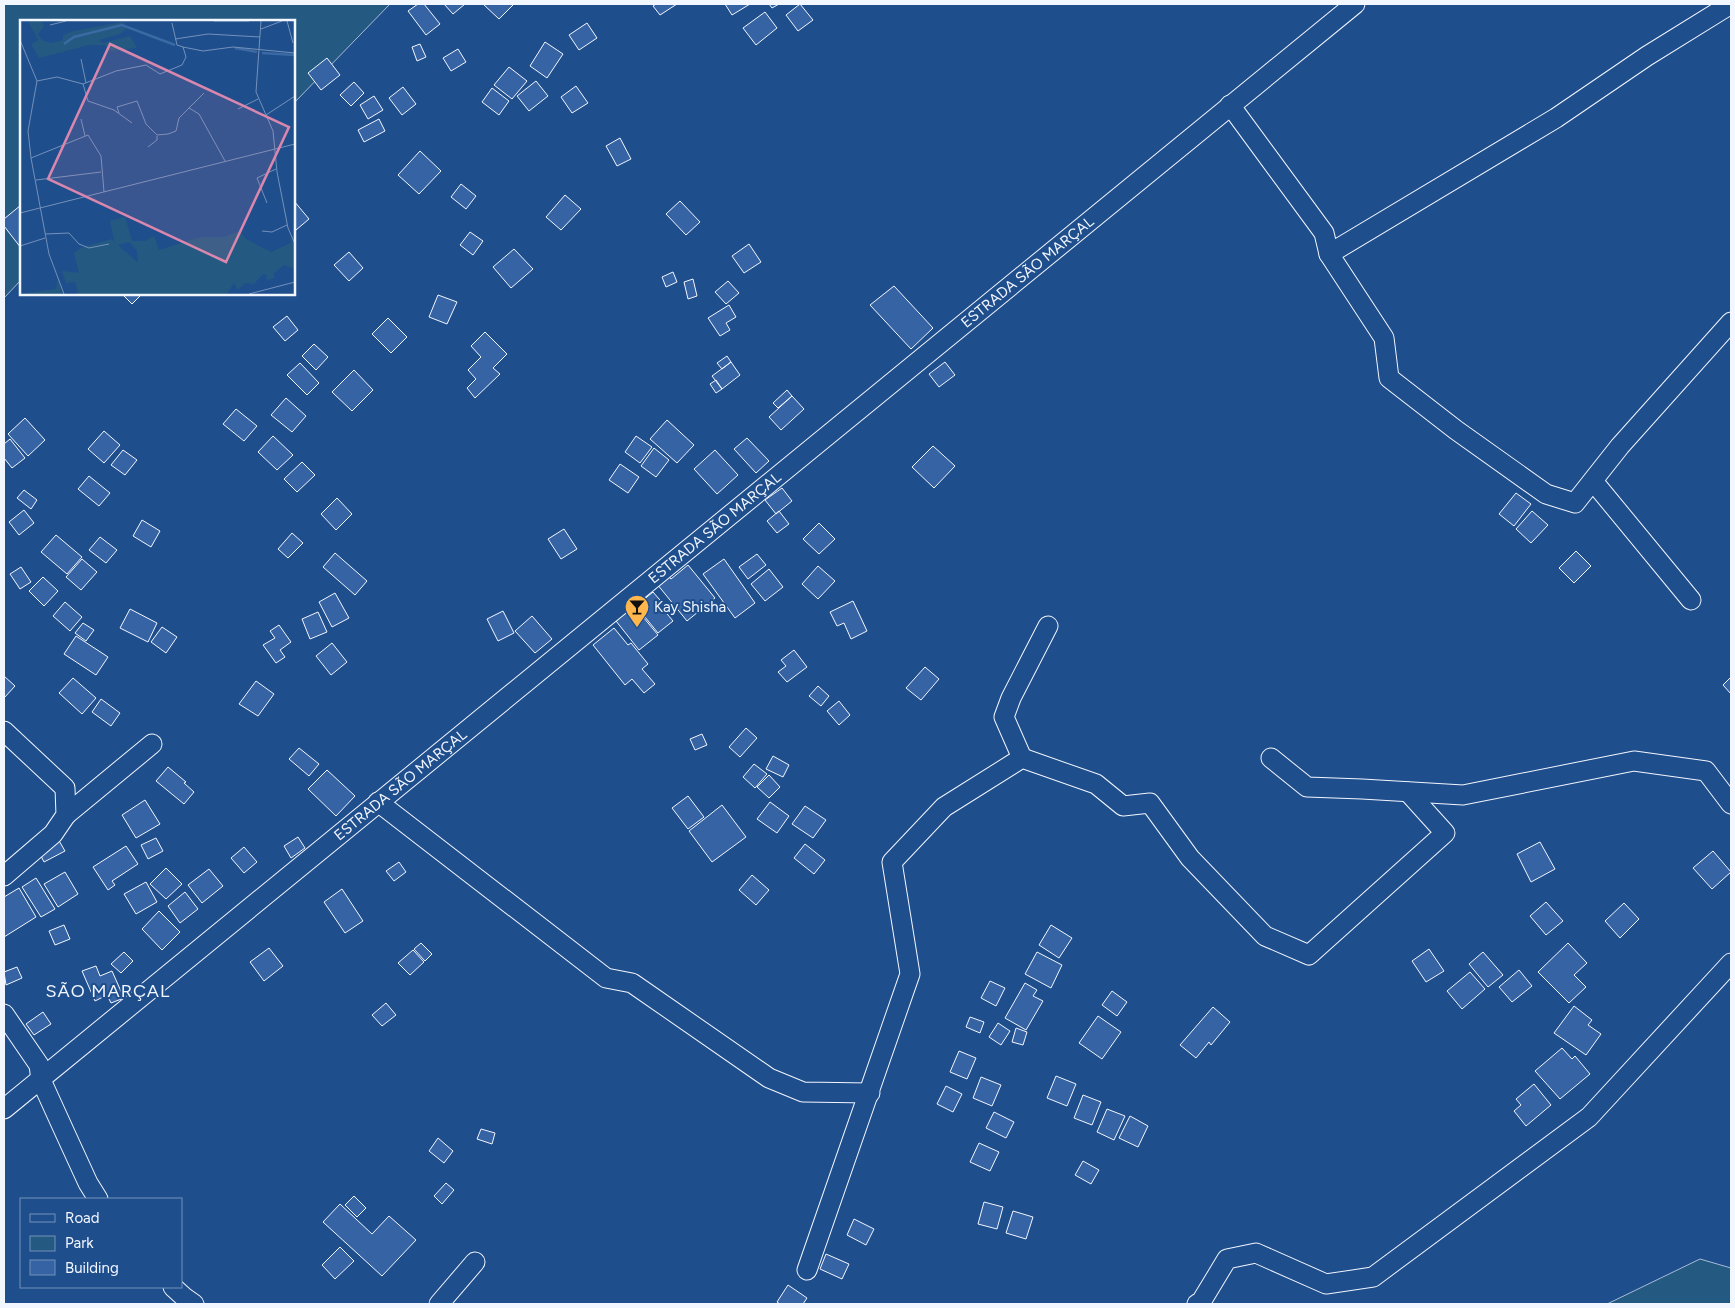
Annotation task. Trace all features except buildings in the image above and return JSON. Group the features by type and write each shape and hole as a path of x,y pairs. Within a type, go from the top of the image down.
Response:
{"street":[{"name":"ESTRADA SÃO MARÇAL","path":"4,1109 1230,105 1356,4"},
{"path":"1329,254 1556,118 1647,56 1731,4"},
{"path":"1230,105 1324,233 1329,254 1384,338 1389,378 1456,430 1546,494 1575,503 1620,446 1731,322"},
{"path":"1593,481 1691,600"},
{"path":"1048,626 1011,698 1004,717 1022,758 1096,784 1123,806 1150,803 1190,858 1265,936 1309,955 1445,832 1408,792"},
{"path":"4,731 65,788 66,815"},
{"path":"4,876 53,834 66,815 152,744"},
{"path":"807,1270 910,974 892,862 944,807 1022,758"},
{"path":"1271,758 1307,787 1462,795 1634,761 1706,771 1731,804"},
{"path":"378,802 606,978 632,983 769,1078 803,1092 870,1093"},
{"path":"1197,1304 1201,1302 1227,1259 1256,1253 1326,1284 1373,1277 1589,1117 1731,963"},
{"path":"4,1014 39,1065 41,1080 97,1198"},
{"path":"439,1304 475,1262"},
{"path":"174,1288 184,1298 194,1304"}],"green space":[{"path":"4,4 390,4 295,102 295,20 20,20 20,281 4,298"},
{"path":"1700,1259 1731,1268 1731,1304 1607,1304"}],"place":[{"name":"Kay Shisha","path":"637,628"}],"district":[{"name":"SÃO MARÇAL","path":"108,991"}]}
